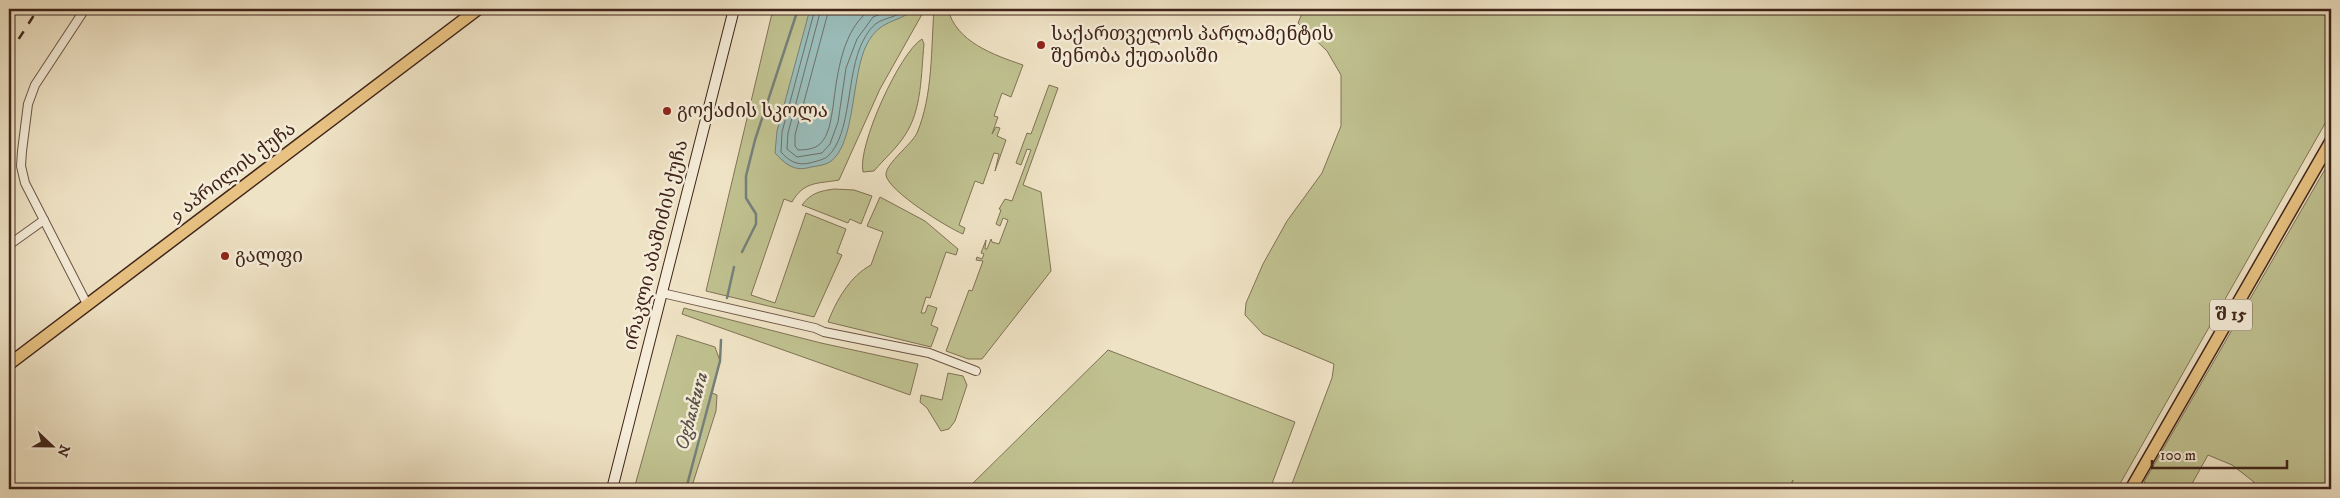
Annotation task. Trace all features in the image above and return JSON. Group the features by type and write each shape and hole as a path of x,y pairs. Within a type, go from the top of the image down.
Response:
{"main road":[{"name":"9 აპრილის ქუჩა","path":"9,364 478,9"},
{"name":"ირაკლი აბაშიძის ქუჩა","path":"612,489 734,9"},
{"name":"შ 15","path":"2131,489 2331,141"}],"street":[{"path":"85,9 34,85 28,104 21,166 25,183 87,304"},
{"path":"9,246 44,220"},
{"path":"662,293 815,328 824,332 936,355 976,370"}],"green space":[{"path":"773,9 925,9 880,89 839,180 806,187 801,190 792,202 784,199 751,295 775,303 806,213 846,229 837,253 842,255 814,317 706,291"},
{"path":"934,9 948,9 952,20 959,30 978,46 1000,57 1023,65 1011,97 1002,93 994,116 998,117 992,134 996,127 1000,128 997,136 1006,140 995,171 999,154 994,153 983,184 975,181 959,225 965,228 963,234 945,225 907,199 889,182 886,175 890,165 914,138 922,118 929,88"},
{"path":"1304,9 2331,9 2331,113 2117,489 1790,489 1793,480 1788,489 1290,489 1332,378 1334,364 1263,334 1245,315 1246,303 1263,264 1287,221 1322,173 1341,126 1341,75 1327,51 1298,23"},
{"path":"922,39 924,44 920,91 911,125 898,144 874,171 863,172 863,159 867,142 882,101 903,62 913,47"},
{"path":"1049,85 1058,88 1023,185 1041,192 1051,271 982,359 968,359 946,351 969,290 972,291 983,261 976,260 977,257 982,259 984,254 981,253 986,240 985,249 987,249 991,239 992,242 999,244 1008,220 1003,218 1000,226 996,224 1001,210 999,209 1005,199 1012,201 1031,150 1027,149 1021,165 1016,163 1027,133 1031,134"},
{"path":"2331,159 2331,489 2250,489 2254,482 2232,465 2208,455 2189,489 2153,489 2144,482"},
{"path":"834,189 854,190 872,196 861,224 850,219 848,223 802,205 816,193"},
{"path":"880,197 925,221 958,249 956,255 946,252 930,298 926,297 921,313 925,313 928,305 937,308 931,325 938,328 931,347 828,322 835,306 850,282 871,265 883,232 867,226"},
{"path":"684,308 821,343 918,364 910,395 682,314"},
{"path":"677,335 715,347 720,361 712,393 717,395 716,411 691,489 634,489"},
{"path":"1108,350 1295,422 1270,489 967,489"},
{"path":"948,373 963,376 967,385 955,421 949,429 941,431 927,408 920,402 921,395 942,400"}],"water":[{"path":"810,9 915,9 877,30 867,44 858,73 849,125 838,153 828,163 800,169 787,164 775,153 777,131"}],"waterway":[{"name":"Oghaskura","path":"742,252 756,224 756,214 746,198 746,176 755,140 798,9"},
{"name":"Oghaskura","path":"727,298 734,267"},
{"name":"Oghaskura","path":"686,489 720,361 721,340"}],"railway":[{"path":"9,54 38,9"}],"place":[{"name":"საქართველოს პარლამენტის შენობა ქუთაისში","path":"1041,45"},
{"name":"გოქაძის სკოლა","path":"667,111"},
{"name":"გალფი","path":"225,256"}]}
